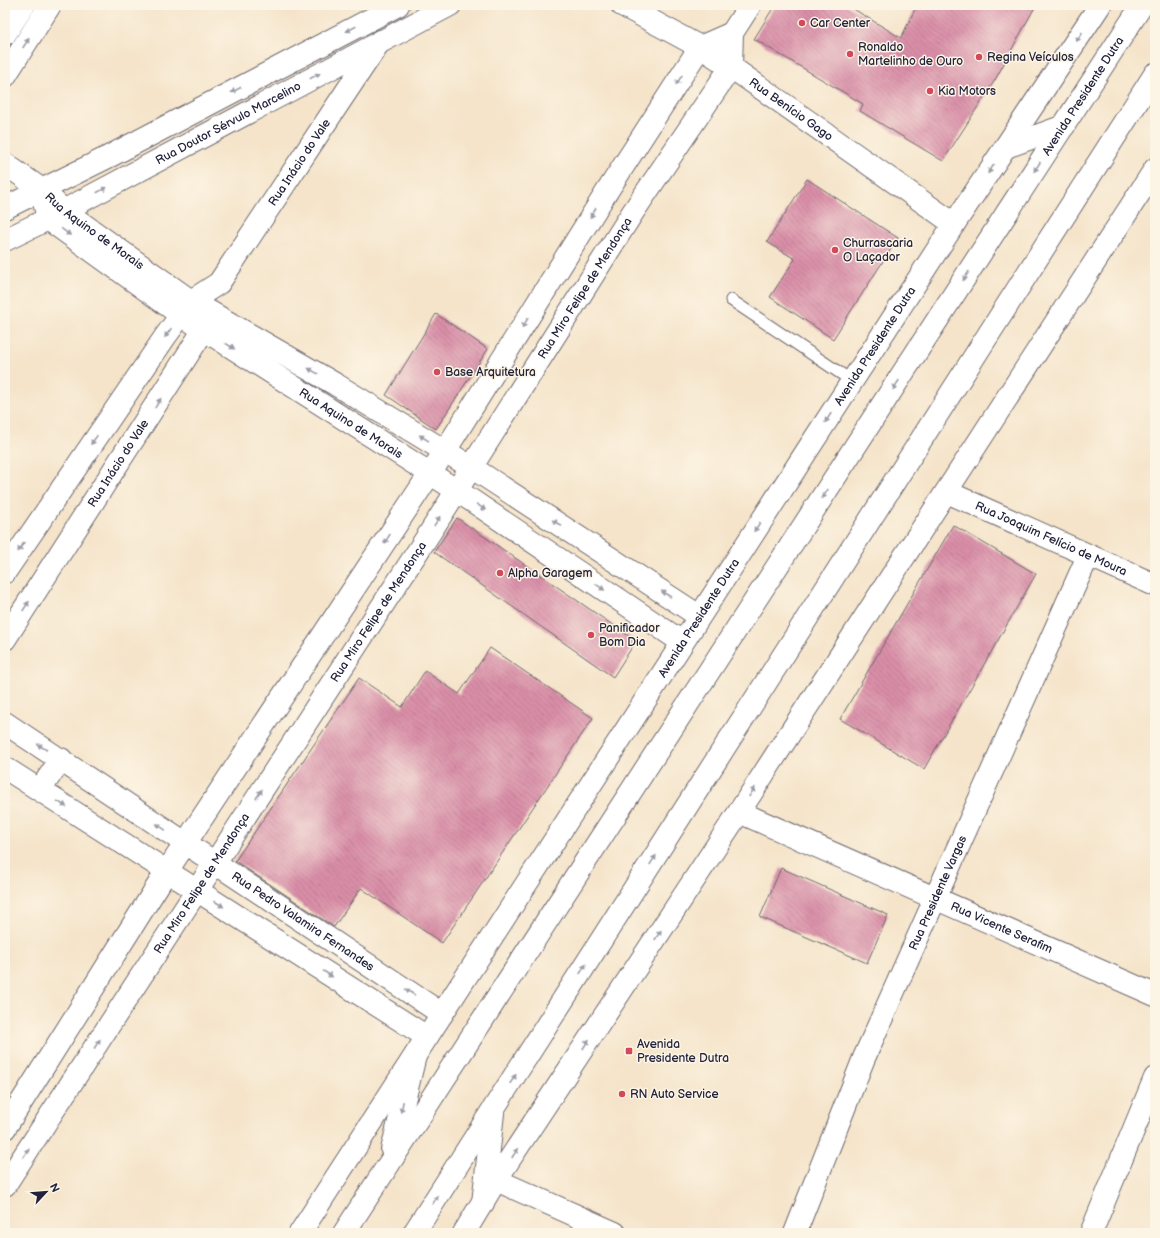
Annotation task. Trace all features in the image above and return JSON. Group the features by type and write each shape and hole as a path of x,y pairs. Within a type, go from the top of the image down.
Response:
{"street":[{"path":"5,34 24,5"},
{"path":"5,76 50,5"},
{"path":"5,208 110,156 378,11 398,5"},
{"name":"Rua Doutor Sérvulo Marcelino","path":"5,240 450,5"},
{"name":"Rua Benício Gago","path":"622,5 700,47 731,67 954,224"},
{"path":"731,67 732,33 750,5"},
{"name":"Avenida Presidente Dutra","path":"300,1233 954,224 1100,5"},
{"name":"Avenida Presidente Dutra","path":"344,1233 1142,5"},
{"path":"5,1128 167,871 445,451 606,193 700,47 732,33"},
{"name":"Rua Inácio do Vale","path":"5,572 186,308 219,283 380,41"},
{"name":"Rua Miro Felipe de Mendonça","path":"5,1186 471,467 633,212 731,67"},
{"path":"414,1233 1155,74"},
{"path":"1006,147 1064,126"},
{"name":"Rua Aquino de Morais","path":"5,164 41,189 55,214 186,308 324,405 456,490 682,642"},
{"path":"471,1231 496,1180 739,812 1154,174"},
{"path":"606,193 633,212"},
{"name":"Rua Inácio do Vale","path":"5,639 209,323 219,283"},
{"name":"Rua Aquino de Morais","path":"209,323 335,384 471,467 699,616"},
{"path":"324,405 335,384"},
{"name":"Rua Joaquim Felício de Moura","path":"947,492 1155,585"},
{"name":"Rua Presidente Vargas","path":"795,1233 864,1058 1088,556"},
{"name":"Rua Pedro Valamira Fernandes","path":"5,723 442,1014"},
{"path":"40,790 61,759"},
{"path":"5,768 197,889 426,1037"},
{"name":"Rua Vicente Serafim","path":"739,812 1155,995"},
{"path":"388,1166 415,1056"},
{"path":"1091,1233 1155,1078"},
{"path":"483,1204 494,1108"},
{"path":"496,1180 615,1233"}],"lane":[{"path":"731,300 852,381"}],"building":[{"path":"775,5 847,5 901,38 917,5 1036,5 995,80 943,161 860,111 863,104 754,39"},
{"name":"Churrascaria O Laçador","path":"807,179 898,238 833,339 770,297 795,259 767,242"},
{"name":"Base Arquitetura","path":"436,314 488,349 436,429 386,395"},
{"name":"Alpha Garagem","path":"457,518 636,641 613,677 434,552"},
{"path":"953,525 1036,574 924,769 840,719"},
{"path":"490,648 593,718 442,943 361,888 334,927 235,861 359,678 402,707 425,671 459,694"},
{"path":"781,868 888,915 867,963 760,917"}],"place":[{"name":"Car Center","path":"802,23"},
{"name":"Ronaldo Martelinho de Ouro","path":"850,54"},
{"name":"Regina Veículos","path":"979,57"},
{"name":"Kia Motors","path":"930,91"},
{"name":"Churrascaria O Laçador","path":"835,250"},
{"name":"Base Arquitetura","path":"437,372"},
{"name":"Alpha Garagem","path":"500,573"},
{"name":"Panificador Bom Dia","path":"591,635"},
{"name":"Avenida Presidente Dutra","path":"629,1051"},
{"name":"RN Auto Service","path":"622,1094"}]}
